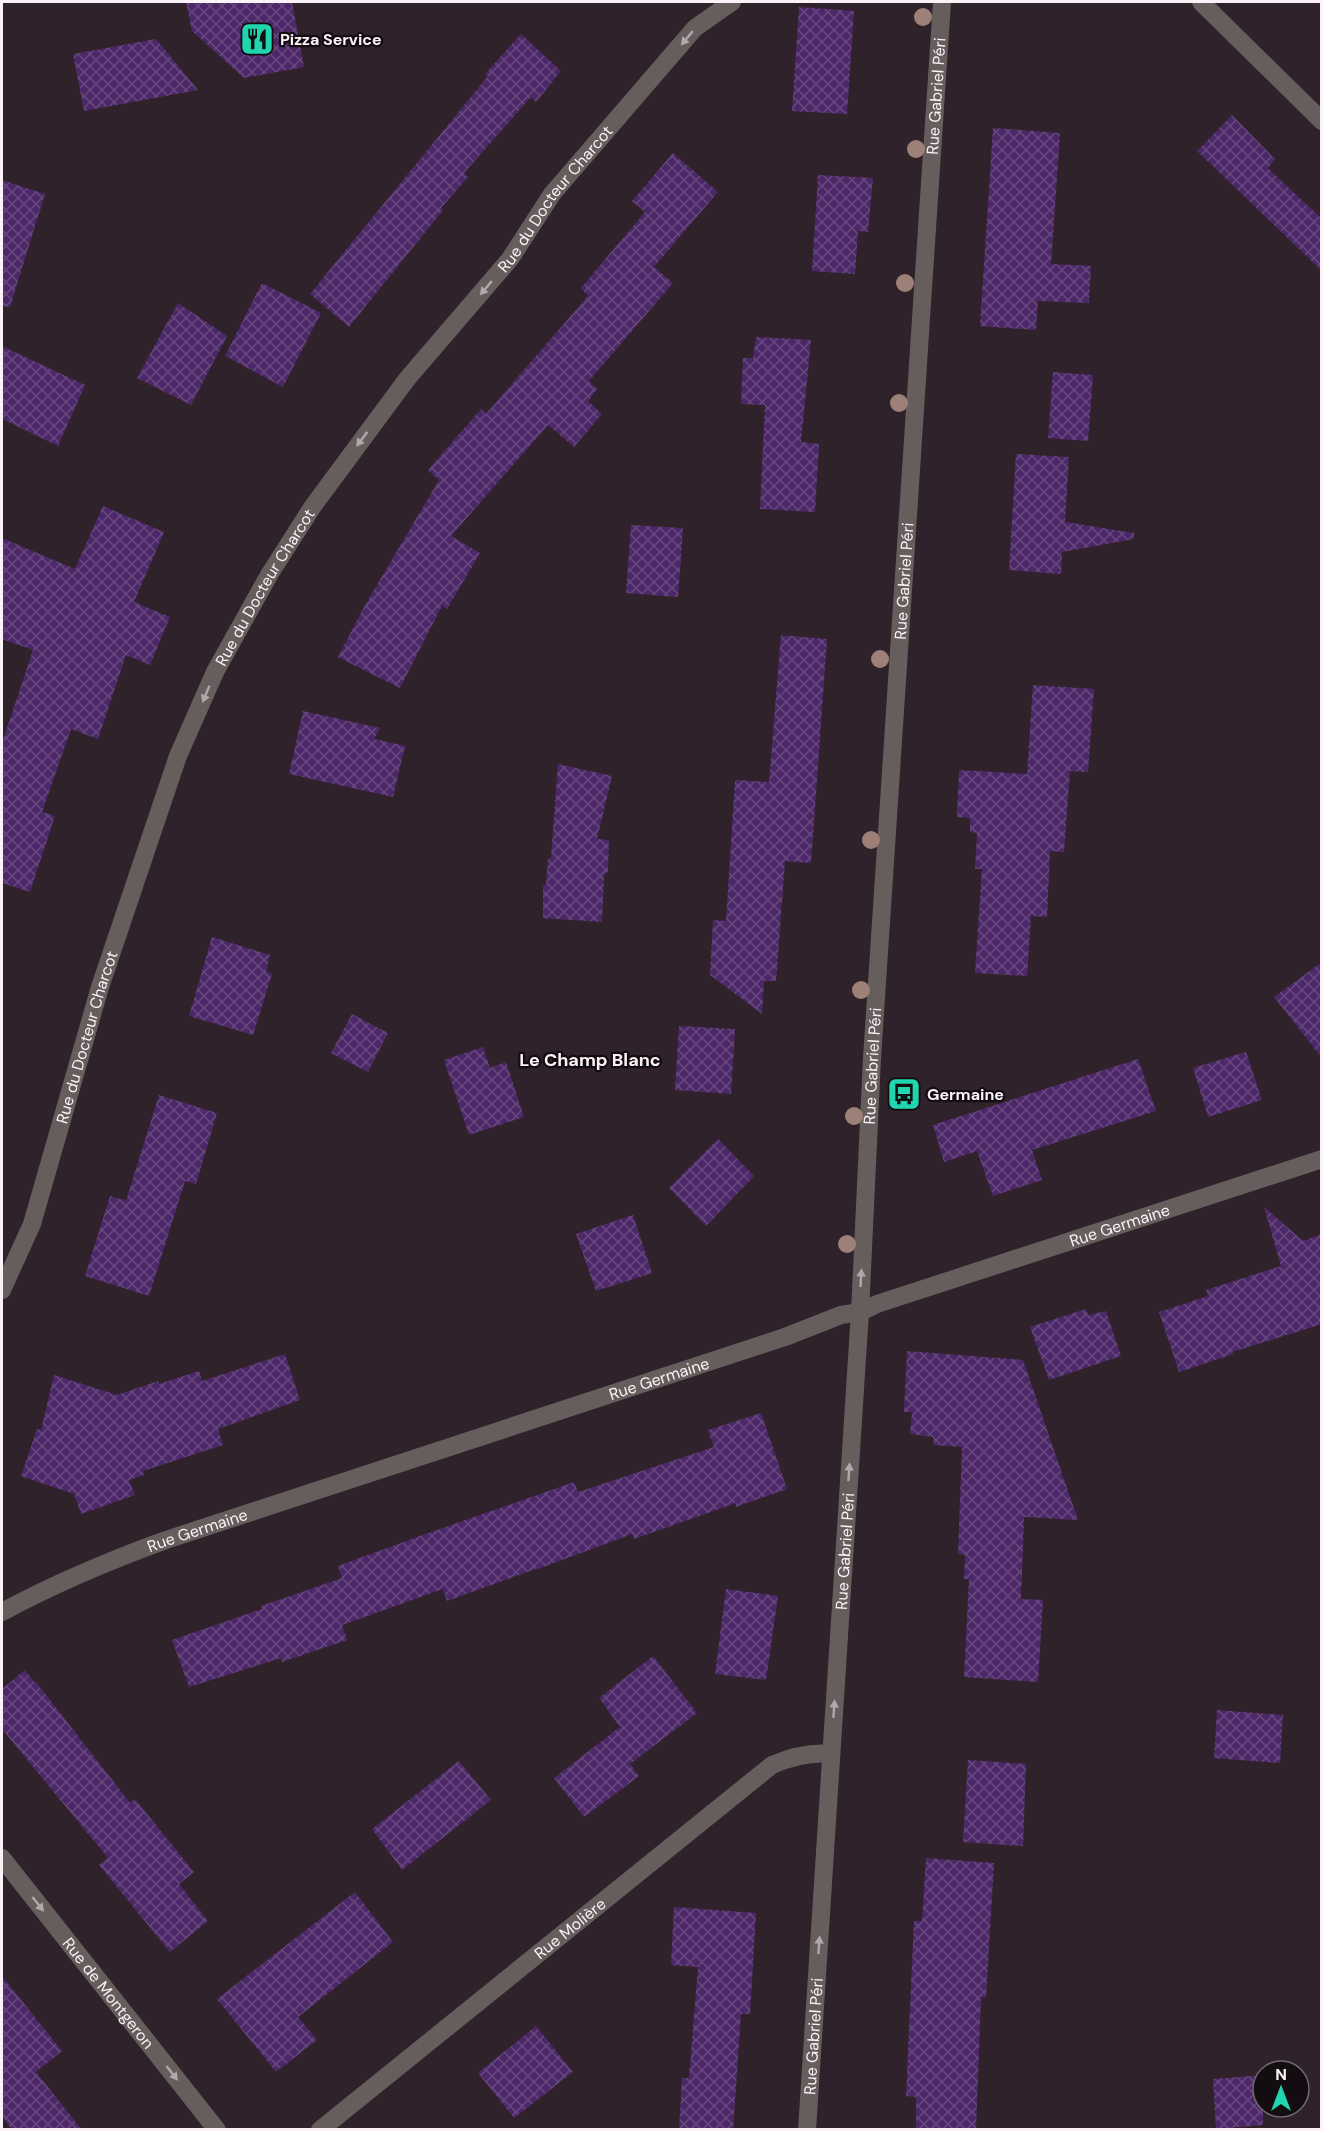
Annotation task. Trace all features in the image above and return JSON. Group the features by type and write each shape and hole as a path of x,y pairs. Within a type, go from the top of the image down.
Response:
{"street":[{"name":"Rue du Docteur Charcot","path":"2,1290 32,1224 100,987 178,756 215,672 264,585 312,506 407,380 510,259 552,194 695,28 732,2"},
{"name":"Rue Gabriel Péri","path":"807,2130 860,1312 873,1046 942,2"},
{"path":"1202,2 1322,120"},
{"name":"Rue Germaine","path":"2,1612 72,1576 156,1544 785,1337 877,1304 1322,1159"},
{"name":"Rue Molière","path":"320,2130 772,1765 792,1757 820,1753 831,1754"},
{"name":"Rue de Montgeron","path":"2,1858 217,2130"}],"building":[{"name":"Pizza Service","path":"186,2 292,2 304,67 244,78 192,31"},
{"path":"799,7 854,11 847,114 792,111"},
{"path":"521,34 561,71 536,102 531,97 464,173 468,177 441,208 443,210 349,327 310,294 488,76 485,74"},
{"path":"156,39 198,90 84,111 73,54"},
{"path":"1232,115 1275,159 1268,168 1322,219 1322,271 1197,151"},
{"path":"993,128 1060,133 1051,264 1091,266 1089,303 1038,301 1036,330 980,326"},
{"path":"673,153 718,192 654,267 673,283 589,381 597,389 588,401 602,414 574,447 548,425 451,536 480,553 447,609 442,606 400,688 338,657 364,607 439,480 428,470 481,409 486,414 588,296 581,288 645,212 632,201"},
{"path":"818,175 873,178 868,232 858,231 855,274 812,271"},
{"path":"2,180 45,194 10,307 2,306"},
{"path":"262,283 321,313 283,387 225,356"},
{"path":"178,303 227,336 191,405 137,378"},
{"path":"756,337 811,340 801,442 819,444 815,512 760,509 765,405 741,404 743,358 753,358"},
{"path":"2,346 85,385 58,446 2,419"},
{"path":"1053,372 1093,375 1088,441 1048,438"},
{"path":"1016,454 1069,457 1065,522 1134,533 1134,539 1062,552 1061,574 1009,570"},
{"path":"103,506 164,532 134,602 170,617 150,665 126,655 98,739 71,729 42,812 55,816 30,892 2,883 2,743 33,650 2,639 2,538 75,569"},
{"path":"631,525 683,528 678,597 626,593"},
{"path":"781,635 827,639 811,863 785,861 776,981 764,981 762,1014 710,975 713,920 726,921 735,780 769,782"},
{"path":"1033,685 1094,689 1088,772 1070,771 1064,852 1050,851 1047,917 1031,916 1027,976 975,973 982,869 975,869 977,833 970,832 970,818 957,817 959,770 1027,774"},
{"path":"303,711 380,728 374,739 405,746 393,797 289,774"},
{"path":"558,764 612,776 597,839 609,840 608,872 604,875 602,922 543,918 543,886 546,884 548,858 551,858"},
{"path":"212,937 270,955 266,971 272,974 253,1035 189,1016"},
{"path":"1322,962 1322,1058 1274,997"},
{"path":"352,1014 388,1033 368,1072 331,1053"},
{"path":"679,1026 735,1029 731,1094 675,1090"},
{"path":"483,1047 490,1068 506,1062 524,1117 469,1135 444,1060"},
{"path":"1246,1052 1262,1100 1208,1117 1193,1068"},
{"path":"1138,1059 1156,1111 1032,1150 1042,1180 993,1196 977,1151 944,1162 933,1125"},
{"path":"159,1095 217,1113 196,1184 185,1181 149,1296 85,1276 110,1196 126,1201"},
{"path":"718,1139 754,1176 706,1226 669,1188"},
{"path":"1264,1207 1303,1241 1322,1234 1322,1324 1232,1352 1233,1354 1179,1372 1159,1312 1208,1296 1206,1290 1281,1266"},
{"path":"633,1215 652,1273 596,1291 576,1234"},
{"path":"1086,1309 1088,1315 1106,1311 1121,1356 1049,1380 1030,1327"},
{"path":"907,1351 1023,1360 1078,1520 1024,1517 1021,1599 1043,1600 1038,1682 964,1677 969,1579 964,1579 965,1555 958,1554 962,1447 934,1445 933,1437 910,1434 912,1412 904,1412"},
{"path":"285,1354 300,1400 218,1429 223,1445 143,1471 144,1475 129,1480 135,1495 81,1514 74,1494 21,1476 37,1429 41,1430 54,1375 117,1395 158,1381 159,1384 199,1371 202,1381"},
{"path":"761,1413 787,1489 736,1507 736,1503 634,1539 632,1534 447,1601 443,1589 342,1625 347,1640 282,1662 281,1658 189,1687 172,1640 342,1578 338,1566 420,1536 574,1482 578,1492 714,1447 708,1430"},
{"path":"726,1589 778,1596 766,1680 715,1674"},
{"path":"653,1656 697,1713 630,1764 639,1776 584,1817 554,1778 620,1727 599,1698"},
{"path":"25,1670 130,1803 135,1799 194,1872 179,1884 208,1921 170,1952 99,1865 108,1858 2,1729 2,1689"},
{"path":"1217,1710 1283,1715 1280,1763 1214,1758"},
{"path":"968,1760 1026,1764 1023,1846 963,1842"},
{"path":"459,1761 491,1800 402,1870 372,1829"},
{"path":"926,1858 994,1863 986,1998 981,1997 976,2130 916,2130 916,2097 906,2096 914,1921 922,1921"},
{"path":"355,1892 393,1942 298,2017 317,2040 276,2072 217,1999"},
{"path":"674,1907 756,1913 750,2014 741,2014 733,2130 679,2130 682,2078 689,2078 698,1967 671,1965"},
{"path":"2,1976 62,2051 36,2072 82,2130 12,2130 2,2116"},
{"path":"536,2026 573,2072 514,2118 478,2073"},
{"path":"1251,2076 1251,2119 1263,2119 1263,2125 1216,2129 1213,2079"}],"place":[{"name":"Pizza Service","path":"257,39"},
{"name":"Germaine","path":"904,1094"}],"district":[{"name":"Le Champ Blanc","path":"590,1060"}]}
